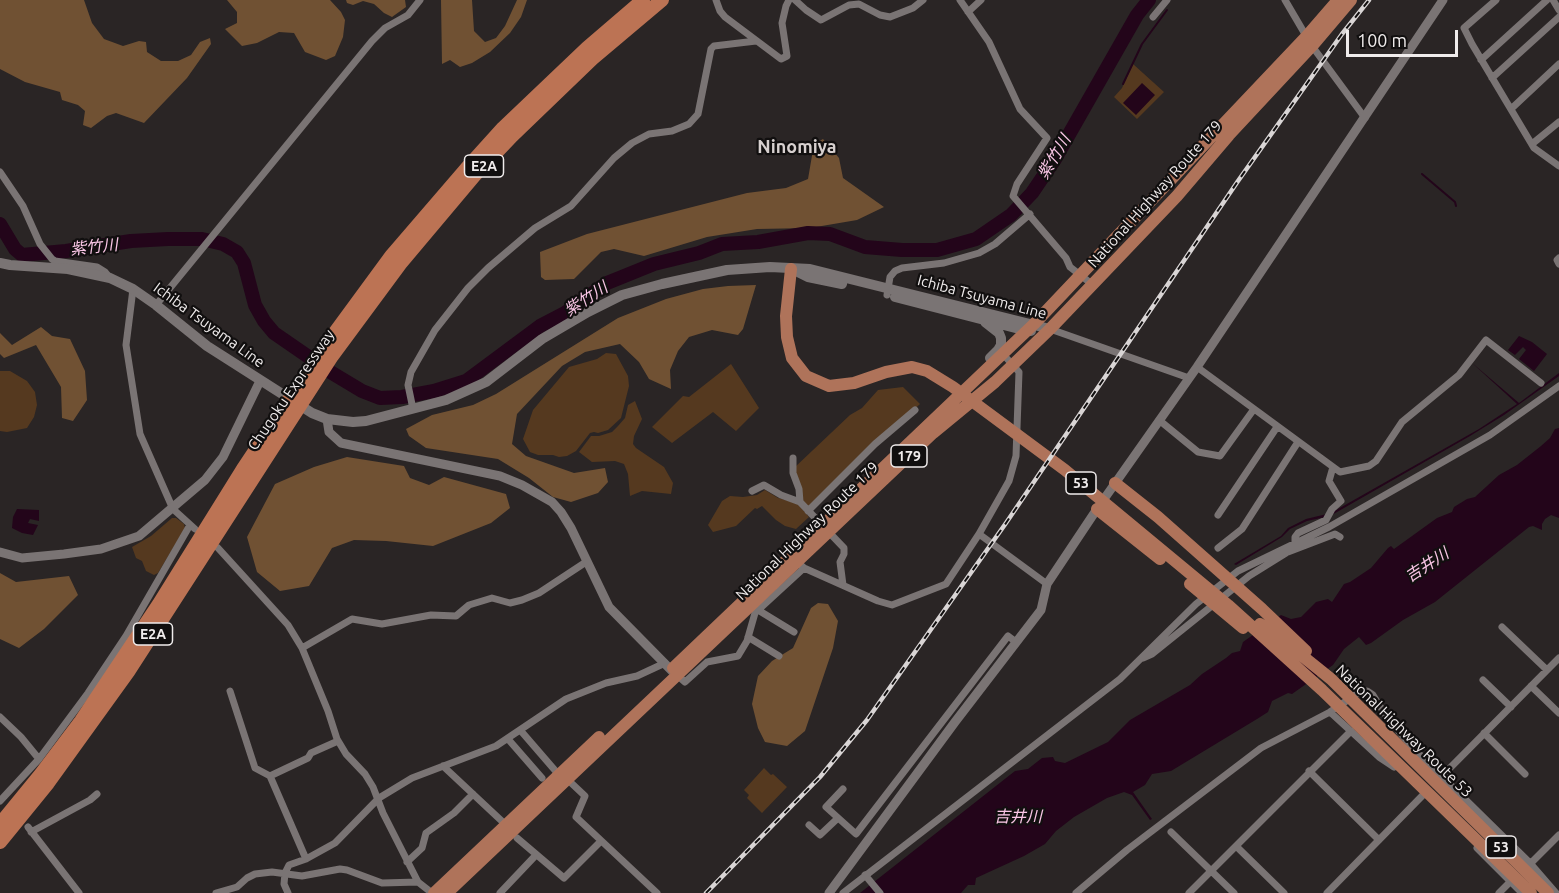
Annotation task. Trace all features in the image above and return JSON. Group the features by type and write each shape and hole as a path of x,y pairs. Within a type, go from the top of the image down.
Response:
{"highway":[{"name":"Chugoku Expressway","path":"0,824 41,774 106,685 392,255 466,169 543,89 643,0"},
{"name":"Chugoku Expressway","path":"327,352 482,168 559,90 662,0"},
{"name":"National Highway Route 179","path":"447,893 671,670 797,562 933,433 1050,329 1177,196 1309,41 1338,0"},
{"name":"National Highway Route 179","path":"797,562 1352,0"},
{"name":"National Highway Route 53","path":"791,269 786,316 787,337 792,358 806,376 829,386 854,383 886,372 912,367 927,371 953,387 1065,470 1228,605 1451,805 1469,814 1486,838 1520,873 1531,893"},
{"name":"Chugoku Expressway","path":"0,842 48,783 128,672 287,413"},
{"path":"1115,483 1176,533 1298,643 1331,679"},
{"path":"1097,508 1294,671 1322,690"},
{"name":"National Highway Route 53","path":"1228,605 1275,634 1331,679 1451,805 1520,873 1548,893"},
{"name":"National Highway Route 179","path":"433,893 506,825 563,777"},
{"path":"1520,873 1536,893"}],"main road":[{"name":"Ichiba Tsuyama Line","path":"0,263 68,269 110,278 133,289 207,346 312,413 327,419 353,422 366,421 412,405 446,400 486,382 542,339 622,295 727,270 770,267 810,269 982,320 1050,329"},
{"name":"Ichiba Tsuyama Line","path":"887,291 1030,328"},
{"path":"972,383 982,366 1001,345 999,333 982,320"}],"street":[{"path":"156,305 372,41 385,28 408,15 420,0"},
{"path":"716,0 725,17 781,59 786,56 782,23 789,0"},
{"path":"795,0 821,20 849,5 859,4 880,15 890,17 914,8 923,0"},
{"path":"960,0 989,42 1020,109 1047,138 1017,184 1013,196 1066,258 1070,267 1093,285"},
{"path":"968,12 981,0"},
{"path":"1153,17 1167,0"},
{"path":"1285,0 1309,41 1365,118"},
{"path":"843,789 825,807 856,834 1041,610 1047,584 1097,508 1197,367 1443,0"},
{"path":"1481,60 1546,0"},
{"path":"1553,0 1559,10"},
{"path":"1492,1 1464,28 1534,148 1559,166"},
{"path":"1492,78 1559,17"},
{"path":"412,405 408,385 411,372 435,330 481,275 535,228 571,206 614,158 632,142 649,134 672,131 689,124 698,114 710,55 714,46 756,40"},
{"path":"1511,109 1559,64"},
{"path":"1532,144 1559,122"},
{"path":"0,172 23,206 40,244 55,261 97,267 110,278"},
{"path":"887,291 890,277 895,271 902,268 944,263 979,253 995,244 1028,212"},
{"path":"1559,258 1559,264"},
{"path":"1,800 39,759 88,693 126,636 192,527 172,509 140,435 126,345 133,289"},
{"path":"1050,329 1189,378"},
{"path":"1197,367 1340,472 1369,466 1376,461 1402,422 1459,375 1486,340 1541,383"},
{"path":"327,419 329,432 341,443 500,476 541,495 561,512 571,528 609,607 685,682 707,662 738,656 748,637 755,613 797,562 892,606 946,584 979,534 1009,481 1016,456 1019,372 1002,353"},
{"path":"0,552 22,558 101,549 139,536 205,480 223,457 260,381"},
{"path":"843,893 1100,694 1141,659 1196,604 1238,571 1329,527 1490,435 1559,386"},
{"path":"1159,420 1198,452 1220,456 1254,409"},
{"path":"808,511 875,444 915,410"},
{"path":"1218,515 1277,427"},
{"path":"1218,548 1242,529 1298,442"},
{"path":"793,458 800,502"},
{"path":"1286,553 1295,543 1298,533 1326,520 1332,509 1341,501 1329,481 1333,467"},
{"path":"752,491 764,485 800,502 844,548 840,562 843,585"},
{"path":"979,534 1047,584"},
{"path":"1141,659 1152,654 1249,576 1286,553 1335,534 1340,537"},
{"path":"218,548 288,626 302,648 338,741 346,754 365,774 379,798 382,813 419,884 433,893"},
{"path":"302,648 352,619 382,624 431,615 456,616 469,605 492,598 510,603 522,600 539,593 586,562"},
{"path":"758,610 794,632"},
{"path":"1502,627 1547,670"},
{"path":"748,637 779,656"},
{"path":"1442,776 1559,658"},
{"path":"288,893 284,884 285,873 289,865 306,859 335,843 379,798 412,778 496,746 566,699 606,683 671,670"},
{"path":"1483,680 1510,707"},
{"path":"1532,686 1559,713"},
{"path":"230,691 255,768 270,776 306,859"},
{"path":"1076,893 1127,850 1261,748 1330,712 1361,691 1368,691 1373,695 1388,719 1442,776 1520,873 1522,893"},
{"path":"1330,712 1379,757 1396,768 1423,795 1520,873 1556,893"},
{"path":"0,717 21,736 39,759"},
{"path":"829,893 951,719"},
{"path":"521,731 563,777 585,796 576,817 657,893"},
{"path":"1189,893 1351,731"},
{"path":"1484,734 1525,774"},
{"path":"508,739 542,778"},
{"path":"270,776 338,741"},
{"path":"1396,768 1414,749"},
{"path":"443,766 506,825"},
{"path":"1309,771 1379,840"},
{"path":"79,893 29,830 90,800 97,794"},
{"path":"408,862 422,848 426,833 454,813 473,794"},
{"path":"1327,893 1423,795"},
{"path":"878,806 886,814"},
{"path":"809,825 820,835 838,818"},
{"path":"1171,832 1234,893"},
{"path":"1499,893 1559,835"},
{"path":"517,838 564,878 601,841"},
{"path":"1236,846 1284,893"},
{"path":"500,893 536,855"},
{"path":"216,893 237,887 255,874 285,873 302,876 340,869 382,883 419,884"},
{"path":"866,875 880,893"}],"shaded area":[{"path":"0,0 84,0 92,23 104,39 123,46 139,41 146,42 147,52 161,61 178,61 191,55 200,42 210,38 211,44 187,78 144,123 116,113 107,116 91,128 83,125 85,111 78,105 62,100 60,92 25,82 0,69"},
{"path":"227,0 330,0 345,20 343,37 335,56 326,60 305,52 294,33 279,32 257,43 242,46 225,29 237,23 237,12"},
{"path":"346,0 405,0 406,7 392,17 374,4 363,1 353,5 347,3"},
{"path":"441,0 472,0 474,31 485,42 496,38 505,26 517,0 527,0 521,17 510,33 490,52 460,67 450,60 442,64"},
{"path":"1133,64 1164,92 1137,119 1114,97 1122,88"},
{"path":"823,139 839,158 843,178 884,207 857,220 810,228 757,229 707,237 644,256 614,249 601,252 574,279 545,280 541,277 540,252 587,234 747,193 786,188 808,179 814,144"},
{"path":"756,285 743,329 738,335 712,330 689,337 678,351 670,370 671,389 649,379 639,362 620,344 585,352 562,366 517,414 512,444 526,456 574,473 605,468 608,482 598,493 571,502 553,497 529,478 498,459 426,448 409,436 406,429 432,415 473,405 496,394 618,318 666,299 703,289"},
{"path":"41,327 52,336 70,339 85,371 87,400 73,421 62,418 61,387 36,345 4,358 0,354 0,333 12,345"},
{"path":"606,353 616,354 628,376 629,386 621,418 608,430 590,433 576,451 567,456 538,455 530,452 523,439 533,410 569,367 597,359"},
{"path":"731,364 759,408 736,431 713,412 672,443 652,427 683,396 689,397"},
{"path":"0,371 10,371 27,381 35,392 37,405 34,417 27,428 0,431"},
{"path":"903,387 920,404 808,508 802,502 794,468 850,415 862,408 878,390"},
{"path":"635,401 642,419 633,444 664,467 673,483 671,494 642,491 630,496 628,474 624,464 615,461 592,462 579,452 591,436 612,432 625,418 628,405"},
{"path":"347,457 404,466 410,478 429,485 444,477 506,494 510,508 491,523 433,546 354,540 332,548 309,586 280,591 257,572 247,537 275,484 314,467"},
{"path":"765,490 778,498 797,503 809,517 796,529 776,520 762,506 755,508 736,526 713,532 708,525 722,501 730,496 757,495"},
{"path":"172,518 184,524 185,528 158,573 154,575 146,571 142,561 136,558 132,547 151,536"},
{"path":"0,573 16,582 69,576 78,595 44,629 19,648 0,639"},
{"path":"818,603 828,604 838,621 833,648 805,731 787,746 765,742 758,728 752,704 758,676 772,661 793,648 811,608"},
{"path":"764,768 787,787 762,813 747,798 749,795 744,790"}],"water":[{"path":"1142,83 1155,95 1136,115 1123,103"},
{"path":"1519,336 1532,342 1547,354 1534,371 1519,359 1526,350 1523,347 1515,355 1508,350"},
{"path":"1471,362 1519,403 1559,373 1559,376 1504,415 1470,436 1330,516 1307,521 1290,529 1282,537 1236,565 1234,564 1281,536 1288,528 1306,519 1331,513 1479,429 1517,404"},
{"name":"吉井川","path":"1559,428 1559,518 1551,515 1545,519 1542,530 1533,526 1529,527 1435,602 1403,620 1371,643 1366,645 1359,637 1344,649 1333,665 1292,694 1288,693 1272,701 1268,712 1257,719 1171,771 1152,774 1145,785 1133,792 1152,819 1150,820 1132,795 1124,792 1107,798 1074,817 1056,831 1045,844 976,878 975,885 968,885 961,893 860,893 1015,771 1028,769 1042,758 1053,757 1055,761 1065,763 1108,742 1130,720 1190,685 1232,653 1240,651 1243,642 1281,615 1291,619 1301,617 1316,602 1328,599 1332,602 1344,584 1371,568 1388,548 1391,546 1394,549 1437,518 1452,512 1454,507 1475,497 1499,475 1517,465 1541,446 1550,438 1555,429"},
{"path":"17,509 39,510 39,521 30,519 28,523 38,525 33,535 12,528 13,517"}],"waterway":[{"name":"紫竹川","path":"0,224 15,249 22,255 131,241 202,239 223,244 237,252 244,263 255,305 274,333 332,373 362,391 380,398 402,397 434,391 466,381 540,326 565,313 607,283 654,264 699,253 722,244 758,242 808,233 830,234 865,247 937,250 976,239 1011,215 1032,193 1055,159 1137,15 1149,0"},
{"path":"1123,84 1142,44 1167,10"},
{"path":"1422,174 1455,202 1456,206"}],"railway":[{"path":"706,893 820,777 867,720 1006,523 1238,181 1342,34 1369,0"}],"district":[{"name":"Ninomiya","path":"797,147"}]}
